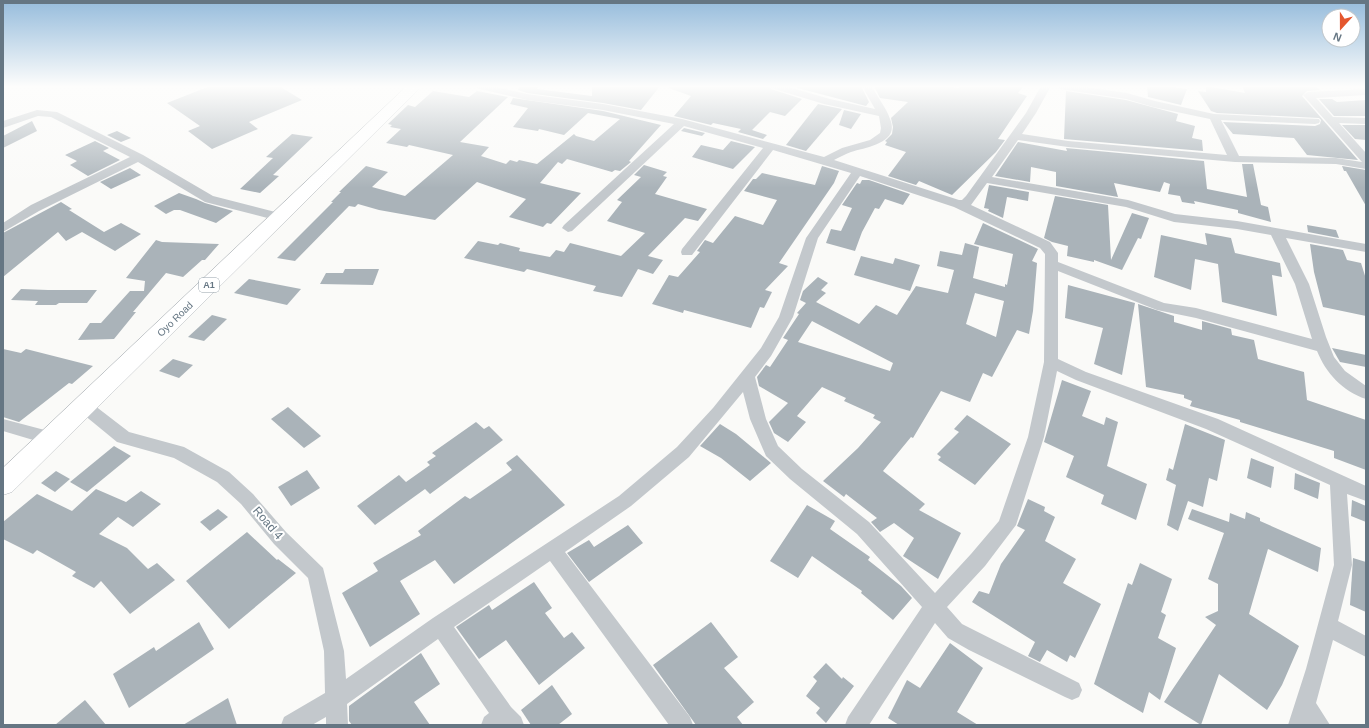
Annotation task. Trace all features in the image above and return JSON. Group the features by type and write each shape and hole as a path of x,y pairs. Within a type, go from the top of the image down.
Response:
{"highway":[{"name":"Oyo Road","path":"3,484 380,120"}],"street":[{"path":"3,125 17,120"},
{"path":"65,120 139,157 209,199 279,217"},
{"path":"671,120 825,161 958,204 1045,245 1052,253 1051,362 1036,438 1007,525 978,560 934,607 856,725"},
{"path":"825,161 845,150 878,140 886,132 887,122 886,120"},
{"path":"958,204 965,204 1026,120"},
{"path":"1215,120 1235,159"},
{"path":"1289,120 1315,121"},
{"path":"1332,120 1366,122"},
{"path":"1332,120 1366,160"},
{"path":"568,228 682,122"},
{"path":"1015,136 1068,144 1235,159 1266,161 1336,161 1366,166"},
{"path":"686,252 770,146"},
{"path":"3,228 35,208 139,157"},
{"path":"292,725 337,698 440,625 625,501 683,452 719,412 766,352 786,317 812,238 858,171"},
{"path":"984,179 1128,204 1174,218 1237,225 1366,248"},
{"path":"1276,232 1293,263 1302,285 1306,303 1333,368 1346,380 1366,393"},
{"path":"1052,264 1162,307 1196,313 1324,348"},
{"path":"1051,362 1081,376 1212,424 1366,494"},
{"path":"747,376 758,419 765,438 772,451 796,474 863,528 956,631 976,643 1072,690"},
{"name":"Road 4","path":"84,406 123,436 178,452 223,477 247,499 280,538 316,574 334,651 337,725"},
{"path":"3,425 50,438"},
{"path":"1319,725 1302,715 1343,565 1338,482"},
{"path":"552,549 682,725"},
{"path":"440,625 503,722"},
{"path":"1327,626 1366,647"}],"building":[{"path":"191,120 254,120 249,122 258,129 212,149 188,131 200,126"},
{"path":"392,120 483,120 460,142 489,147 481,156 506,164 510,160 517,162 519,160 537,164 574,134 576,136 594,141 619,120 640,120 661,125 629,161 631,162 620,171 615,170 612,172 567,159 562,164 558,162 540,183 581,193 551,224 547,223 543,227 509,217 526,199 477,182 435,220 379,210 358,204 355,207 349,206 295,261 277,258 333,202 331,202 341,192 339,192 366,166 388,172 372,187 405,196 453,155 409,145 407,147 386,143 401,129 390,127 392,125 388,124"},
{"path":"519,120 580,120 564,135 539,129 538,131 513,127"},
{"path":"690,120 762,120 752,130 767,135 763,139 738,132 741,129 713,123 711,125"},
{"path":"806,120 833,120 806,151 786,145"},
{"path":"841,120 857,120 851,129 839,125"},
{"path":"891,120 1011,120 998,139 1005,140 996,152 952,195 919,181 916,185 888,176 906,152 885,145 887,142 885,141 892,134 893,127"},
{"path":"1065,120 1176,120 1195,126 1192,138 1202,140 1203,151 1064,139"},
{"path":"1321,120 1323,120 1358,160 1307,155 1294,138 1233,134 1223,122 1315,126 1320,124"},
{"path":"32,121 37,131 3,148 3,136"},
{"path":"1342,125 1366,125 1366,140 1355,139"},
{"path":"684,128 705,133 702,136 681,131"},
{"path":"117,131 131,138 121,142 107,135"},
{"path":"292,134 313,137 273,175 279,176 260,193 240,189 273,158 266,157"},
{"path":"95,141 109,148 103,151 120,160 88,176 70,165 77,161 65,155"},
{"path":"731,141 755,147 733,169 692,157 701,145 723,150"},
{"path":"1018,142 1067,151 1066,148 1204,161 1207,189 1247,197 1242,164 1253,164 1261,205 1268,207 1271,222 1238,213 1238,210 1194,201 1195,204 1182,202 1180,196 1168,194 1170,184 1164,182 1160,192 1114,183 1118,197 1056,186 1056,172 1031,167 1030,182 995,176"},
{"path":"644,165 667,172 663,176 667,177 655,194 707,209 698,221 685,218 648,256 663,260 653,274 638,269 622,297 593,291 596,286 527,269 524,272 464,258 478,241 498,245 500,243 520,248 519,251 550,257 556,250 564,252 570,243 621,256 645,233 607,221 622,202 617,200 641,177 634,175"},
{"path":"822,166 839,171 834,183 779,263 788,266 765,290 772,292 764,308 760,307 751,328 684,310 683,313 652,304 669,275 678,277 700,252 697,251 705,240 713,243 735,216 763,225 777,200 744,191 753,179 756,179 762,173 815,185"},
{"path":"1342,166 1366,170 1366,206 1346,171 1344,171"},
{"path":"130,168 141,175 111,189 100,182"},
{"path":"862,180 869,180 910,194 903,205 885,199 879,209 875,208 862,232 855,251 826,243 831,229 841,231 852,208 842,205 857,183 860,184"},
{"path":"989,185 1029,192 1028,201 1007,197 1003,218 988,211 989,209 984,208"},
{"path":"179,193 205,203 233,211 216,223 180,210 174,210 166,214 154,206"},
{"path":"1055,196 1108,205 1111,260 1132,213 1149,218 1141,239 1138,238 1122,270 1094,260 1094,262 1067,256 1068,246 1052,242 1044,238"},
{"path":"61,202 72,209 69,210 104,232 121,223 141,234 115,251 82,232 66,241 58,232 3,277 3,233"},
{"path":"983,223 1038,249 1032,261 1037,263 1033,311 1029,334 1017,330 992,377 983,373 970,402 941,391 913,438 911,437 883,471 925,504 919,510 961,533 938,579 903,556 914,538 894,523 880,532 871,522 877,518 846,494 844,497 823,481 858,448 881,422 873,418 875,415 844,401 846,398 822,387 797,416 806,422 788,442 774,433 769,422 788,403 759,386 757,377 766,365 770,367 788,340 783,338 799,314 797,313 806,303 800,300 803,291 818,277 828,283 821,290 826,293 816,302 859,324 876,305 897,315 916,286 948,293 954,270 937,266 940,251 962,255 965,243 979,247 973,278 1005,287 1005,284 1007,285 1013,254 974,244","holes":["975,293 1004,301 996,337 966,324","812,321 893,363 890,371 798,342"]},
{"path":"1307,225 1336,230 1339,238 1308,232"},
{"path":"1205,233 1231,238 1235,253 1280,263 1282,277 1272,275 1277,316 1222,302 1218,264 1195,259 1191,290 1154,277 1161,235 1207,245"},
{"path":"156,240 162,242 219,244 205,260 202,260 183,277 166,273 133,312 136,312 114,339 78,340 90,323 101,323 130,291 144,291 145,281 126,278"},
{"path":"1310,244 1343,250 1347,260 1361,263 1366,279 1366,316 1323,307 1314,272"},
{"path":"861,256 893,264 895,258 920,265 910,291 854,275"},
{"path":"345,269 379,269 373,285 320,284 326,273 343,273"},
{"path":"249,279 301,289 287,305 234,293"},
{"path":"1068,285 1135,303 1122,375 1094,364 1103,328 1065,318"},
{"path":"21,289 97,290 87,303 35,305 38,301 11,300"},
{"path":"1138,304 1174,316 1174,322 1202,330 1202,321 1231,329 1232,335 1254,340 1258,359 1304,372 1307,400 1366,420 1366,470 1334,458 1334,451 1240,422 1240,420 1190,406 1192,401 1184,398 1184,395 1146,387"},
{"path":"212,315 227,319 204,341 188,337"},
{"path":"1332,348 1366,355 1366,367 1340,362"},
{"path":"3,349 21,353 26,349 93,366 72,384 69,383 19,422 3,417"},
{"path":"173,359 193,365 179,378 159,371"},
{"path":"1062,380 1091,391 1082,416 1104,425 1106,417 1118,422 1107,466 1147,484 1136,520 1101,504 1104,495 1066,477 1074,456 1044,442"},
{"path":"288,407 321,436 304,448 271,419"},
{"path":"967,415 1011,444 975,485 938,460 941,457 937,454 959,432 954,429"},
{"path":"476,422 484,429 489,426 503,440 430,494 425,489 375,525 357,506 399,475 406,482 430,465 427,462 436,456 432,453"},
{"path":"720,424 736,434 771,463 750,481 721,458 700,446"},
{"path":"1185,424 1225,440 1217,481 1209,478 1203,507 1188,501 1178,531 1167,525 1176,485 1166,480 1169,468 1173,470"},
{"path":"114,446 131,456 87,492 70,482"},
{"path":"517,455 565,505 454,584 435,560 400,581 420,614 370,647 342,593 378,571 373,563 421,535 418,531 465,496 470,499 512,470 506,463"},
{"path":"1251,458 1274,467 1271,488 1247,478"},
{"path":"307,470 320,488 291,506 278,487"},
{"path":"56,471 70,479 55,492 41,483"},
{"path":"1295,473 1320,483 1318,499 1294,489"},
{"path":"96,489 126,502 141,491 161,504 133,527 118,517 99,534 127,548 148,569 157,563 175,580 130,614 101,581 94,588 72,576 76,572 37,550 33,554 3,539 3,522 37,494 72,511"},
{"path":"1028,499 1045,507 1044,511 1055,517 1045,541 1076,559 1063,583 1101,604 1075,658 1070,655 1067,662 1047,650 1040,662 1028,656 1035,642 972,602 979,591 989,594 1001,564 1025,530 1017,526"},
{"path":"1352,500 1366,506 1366,522 1351,516"},
{"path":"807,505 835,521 830,529 870,557 868,560 901,586 912,598 893,620 861,593 862,591 812,556 798,578 770,561"},
{"path":"218,509 228,517 210,531 200,522"},
{"path":"1192,509 1229,522 1230,513 1245,519 1246,512 1260,518 1260,521 1321,548 1318,572 1268,549 1249,614 1299,646 1282,685 1267,710 1219,674 1201,725 1164,702 1216,625 1205,617 1218,611 1218,584 1208,579 1224,533 1188,519"},
{"path":"628,525 643,543 589,582 567,553 589,540 594,547"},
{"path":"247,532 277,560 278,559 296,573 229,629 186,581"},
{"path":"1353,558 1366,562 1366,612 1350,605"},
{"path":"1140,563 1172,579 1161,612 1166,615 1158,638 1176,648 1160,700 1149,692 1143,713 1094,684 1128,583 1132,585"},
{"path":"534,582 552,608 545,613 564,638 572,632 585,648 539,685 506,640 479,659 456,627 489,605 492,610"},
{"path":"199,622 214,649 129,708 113,674 154,647 156,651"},
{"path":"711,622 738,657 724,668 754,702 737,717 743,725 696,725 653,665"},
{"path":"950,643 983,668 957,712 978,725 899,725 888,718 907,680 920,688"},
{"path":"421,653 440,684 414,702 430,725 352,725 349,721 349,706"},
{"path":"826,663 842,679 843,677 854,686 826,723 816,713 820,708 806,696 817,681 813,677"},
{"path":"552,685 572,714 558,725 531,725 521,710"},
{"path":"228,698 237,725 183,725"},
{"path":"85,700 106,725 55,725"}]}
